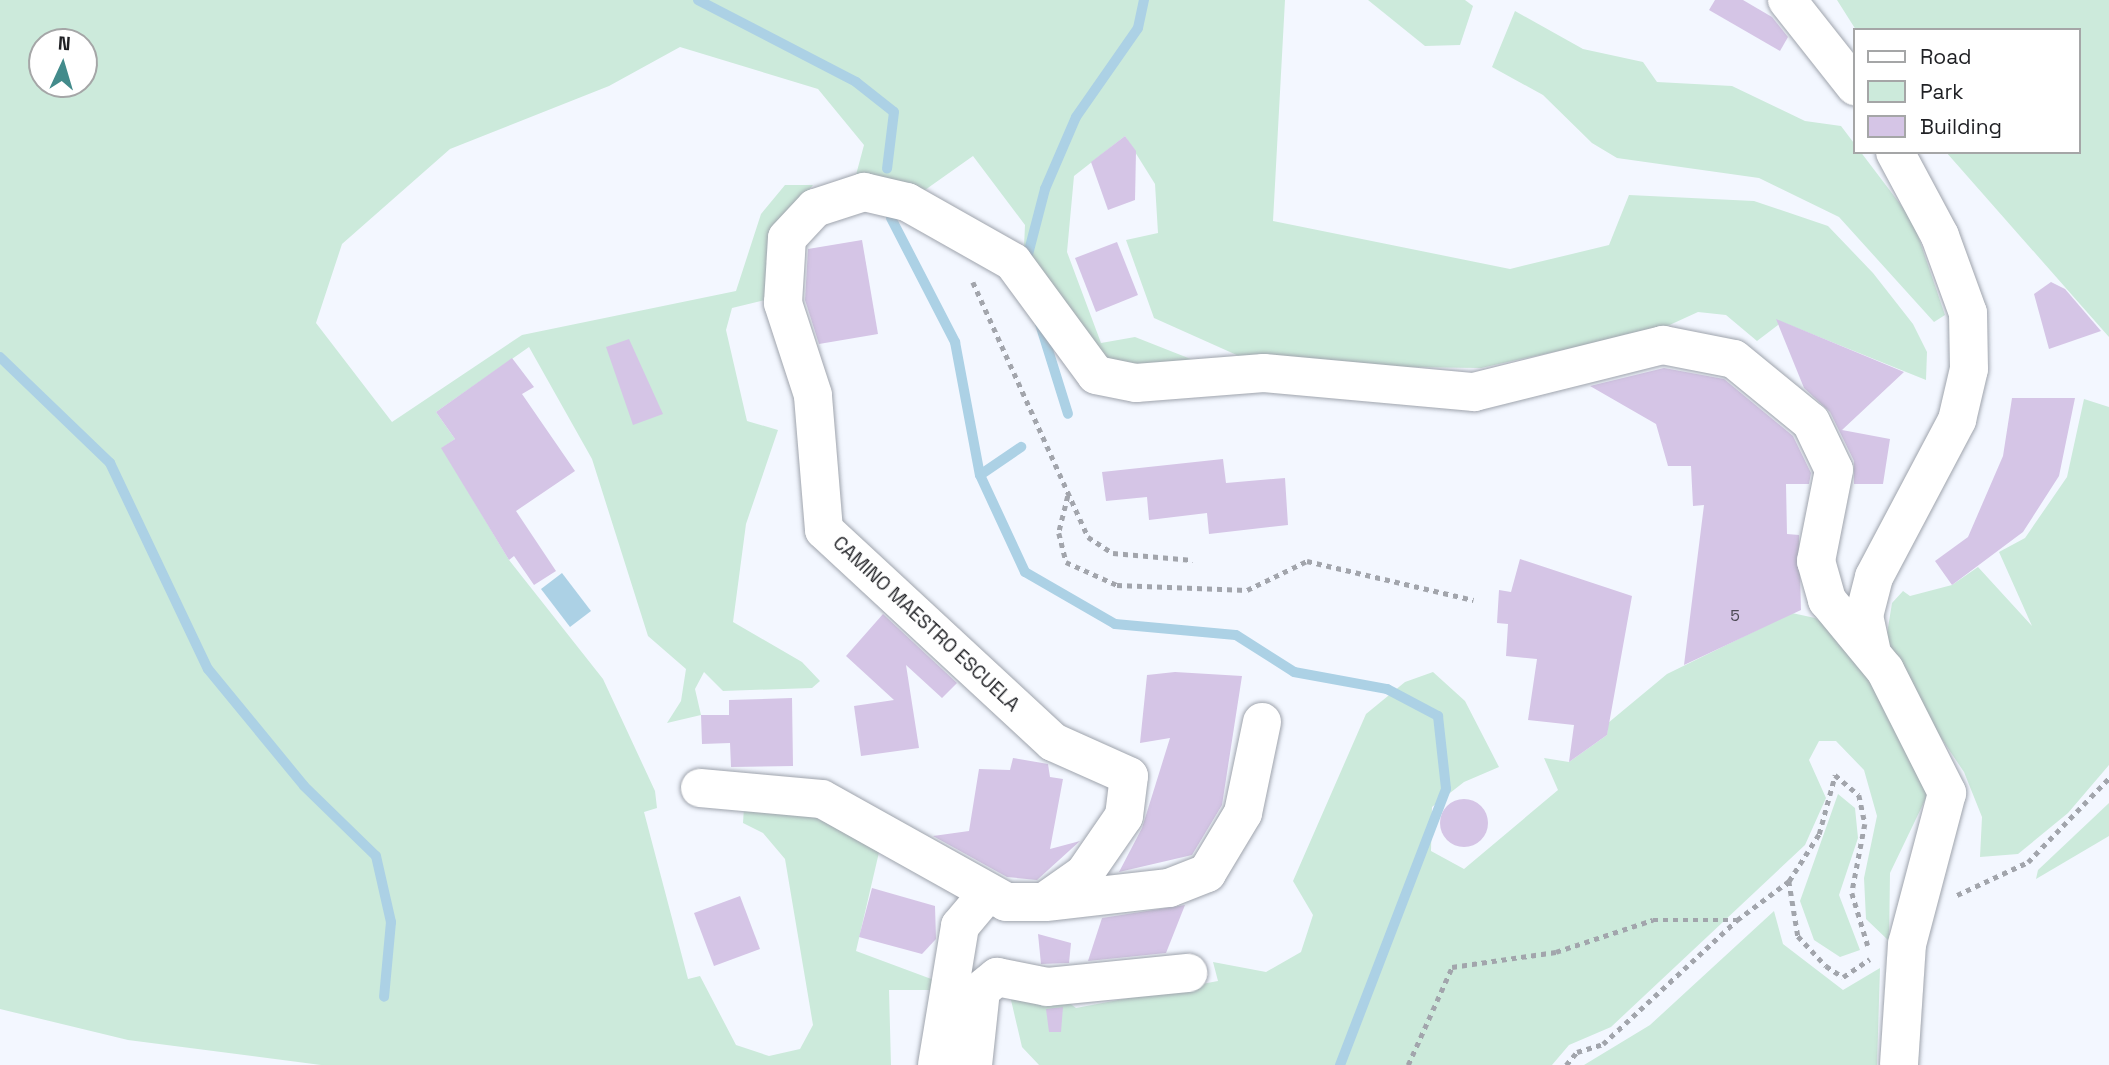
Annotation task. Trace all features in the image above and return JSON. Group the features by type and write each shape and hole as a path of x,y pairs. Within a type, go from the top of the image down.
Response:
{"street":[{"path":"1787,0 1854,85"},
{"path":"1896,154 1940,236 1968,313 1969,369 1957,420 1874,578 1864,616 1872,653 1923,734 1947,793 1890,951 1900,1015 1899,1065"},
{"name":"CAMINO MAESTRO ESCUELA","path":"1044,902 1091,864 1124,816 1129,776 1053,742 824,530 813,395 783,303 788,238 815,208 864,192 907,202 1013,261 1096,375 1136,383 1264,373 1474,392 1663,345 1734,359 1811,422 1834,470 1816,561 1827,600 1872,653"},
{"path":"700,788 821,799 986,895 1044,902 1169,888 1207,873 1243,813 1262,722"},
{"path":"937,1065 960,926 986,895"},
{"path":"973,1065 982,990 997,977 1046,987 1188,973"}],"path":[{"path":"954,228 985,317 1088,537 1113,553 1193,560"},
{"path":"1068,496 1059,533 1066,562 1117,585 1247,590 1307,561 1473,600"},
{"path":"1566,1065 1577,1052 1603,1044 1737,920 1789,881 1819,834 1835,775 1859,795 1865,824 1852,893 1890,951 1843,977 1826,966 1798,936 1789,881"},
{"path":"1945,905 2028,863 2109,778"},
{"path":"1408,1065 1452,967 1556,952 1653,920 1737,920"}],"green space":[{"path":"0,0 1285,0 1273,221 1510,269 1609,245 1629,195 1754,201 1828,226 1873,273 1913,324 1927,352 1926,380 1782,322 1757,341 1726,315 1698,312 1663,328 1481,368 1259,365 1154,318 1126,240 1158,233 1155,184 1125,136 1074,176 1067,252 1101,343 1135,337 1211,367 1147,374 1098,360 1024,247 1025,225 973,156 925,190 856,175 864,145 818,89 680,47 609,86 450,149 342,244 316,323 392,422 522,335 736,291 761,214 785,185 813,185 790,214 769,299 732,308 726,330 747,421 778,430 746,524 733,622 802,662 820,681 812,688 723,691 704,672 695,689 701,715 667,723 681,701 686,669 648,636 592,459 529,347 436,412 455,439 442,448 509,560 603,679 655,791 657,808 644,812 688,979 700,976 736,1045 769,1056 800,1049 813,1025 785,859 763,833 743,823 744,807 814,817 880,848 856,951 934,980 933,990 889,990 891,1065 321,1065 128,1040 0,1009"},
{"path":"1368,0 1465,0 1473,6 1460,45 1425,46"},
{"path":"1837,0 2109,0 2109,337 1948,154 2081,154 2081,28 1855,28"},
{"path":"1515,11 1583,49 1643,62 1657,82 1732,86 1805,121 1841,126 1854,143 1854,154 1862,154 1913,221 1945,315 1934,322 1839,217 1759,178 1617,158 1592,143 1543,95 1492,67"},
{"path":"2084,399 2109,407 2109,765 2068,813 2018,854 1980,857 1982,817 1964,772 1896,671 1887,634 1892,603 1903,591 1910,596 1952,585 1978,567 2032,626 1999,552 2025,538 2067,477"},
{"path":"1792,613 1815,618 1849,638 1926,766 1927,796 1890,873 1889,941 1866,919 1864,878 1877,816 1864,770 1836,741 1819,741 1809,760 1826,798 1805,845 1611,1027 1569,1045 1552,1065 1039,1065 1022,1047 1011,1000 1036,992 1055,992 1076,1008 1218,981 1213,962 1266,972 1301,952 1313,915 1293,881 1366,714 1405,682 1433,672 1465,701 1499,767 1464,782 1432,807 1431,851 1464,869 1558,790 1544,758 1569,762 1607,735 1608,723 1667,674"},
{"path":"1838,794 1855,808 1858,838 1839,895 1860,950 1840,957 1814,940 1800,901"},
{"path":"2109,803 2109,836 2036,879 2038,870"},
{"path":"1774,911 1783,944 1843,990 1880,968 1877,1065 1584,1065 1650,1025"}],"water":[{"path":"562,573 591,611 570,627 541,589"}],"building":[{"path":"1715,0 1743,0 1772,17 1788,37 1780,51 1709,10"},
{"path":"1125,136 1136,151 1135,200 1108,210 1091,162"},
{"path":"862,240 878,334 819,344 805,300 808,249"},
{"path":"1117,242 1138,295 1096,312 1075,258"},
{"path":"2051,282 2065,289 2101,331 2049,349 2034,294"},
{"path":"1776,319 1904,372 1842,430 1890,439 1883,484 1854,484 1854,461 1830,412 1804,388"},
{"path":"629,339 663,414 633,425 606,347"},
{"path":"512,358 534,387 522,394 575,471 516,511 556,571 534,585 514,556 509,560 441,448 455,439 436,412"},
{"path":"1664,368 1724,379 1793,436 1811,473 1809,484 1786,484 1787,534 1799,535 1801,610 1684,665 1704,505 1693,506 1691,466 1668,466 1656,424 1590,386"},
{"path":"2012,398 2075,398 2059,476 2023,532 1952,585 1935,561 1968,537 2003,456"},
{"path":"1223,459 1226,483 1285,478 1288,525 1209,534 1207,513 1149,520 1147,497 1106,501 1102,472"},
{"path":"1520,559 1632,596 1607,735 1569,762 1574,725 1528,720 1537,659 1506,656 1508,624 1497,623 1499,590 1511,592"},
{"path":"883,614 957,683 942,698 906,665 919,748 861,756 854,706 894,700 846,656"},
{"path":"1175,672 1242,676 1222,805 1192,855 1119,872 1142,828 1170,738 1140,743 1147,675"},
{"path":"792,698 793,766 731,767 730,743 702,744 701,715 729,715 729,700"},
{"path":"1013,758 1048,764 1050,777 1063,779 1050,849 1080,841 1037,880 1007,877 933,836 969,831 979,769 1010,770"},
{"path":"1464,799 1481,806 1488,823 1481,840 1464,847 1447,840 1440,823 1447,806"},
{"path":"872,888 935,906 936,939 922,954 859,937"},
{"path":"740,896 760,949 714,966 694,913"},
{"path":"1185,905 1166,953 1088,961 1102,918"},
{"path":"1038,934 1071,943 1069,963 1041,964"},
{"path":"1063,1007 1061,1032 1049,1032 1046,1009"}],"waterway":[{"path":"698,0 856,82 894,112 887,169"},
{"path":"1025,266 1045,189 1076,117 1138,28 1144,0"},
{"path":"891,218 955,342 980,475 1025,572 1115,624 1236,635 1294,672 1387,689 1438,716 1446,789 1340,1065"},
{"path":"1040,324 1068,414"},
{"path":"0,357 110,463 208,669 304,786 376,856 391,922 384,997"},
{"path":"980,475 1021,447"}]}
